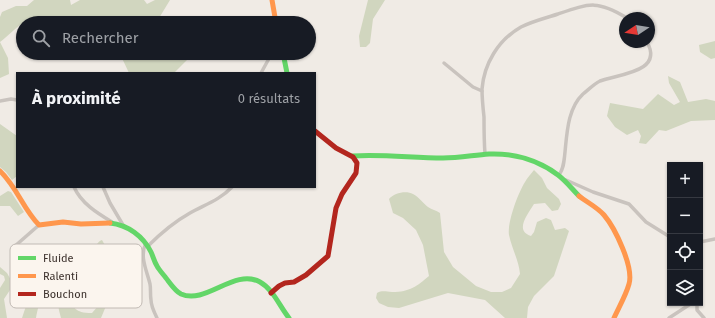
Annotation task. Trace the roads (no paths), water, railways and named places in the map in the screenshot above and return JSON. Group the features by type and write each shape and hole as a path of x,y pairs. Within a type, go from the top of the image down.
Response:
{"street":[{"path":"272,0 275,16"},
{"path":"485,154 482,91 484,74 494,52 507,37 521,28 544,18 584,5 602,5 619,13"},
{"path":"561,177 572,110 577,101 598,82 640,69 651,58 649,48"},
{"path":"261,72 268,60"},
{"path":"284,60 286,72"},
{"path":"444,63 473,87 482,91"},
{"path":"0,101 16,100"},
{"path":"271,293 285,283 294,282 306,275 328,256 330,234 337,207 342,194 355,177 357,169 356,159 336,147 316,132"},
{"path":"352,156 394,154 442,158 466,157 495,153 515,156 540,165 593,192 629,204 646,222 667,235"},
{"path":"0,171 18,193 29,214 39,225 42,226 61,222 83,224 97,222 123,226 131,230 147,245 158,267 172,286 181,294 200,294 246,279 253,279 260,282 271,293 288,318"},
{"path":"561,177 577,194 599,210 616,232 622,244 630,272 630,279 614,318"},
{"path":"74,188 76,192 93,210 114,224"},
{"path":"103,188 123,226"},
{"path":"157,318 152,305 151,285 144,266 143,249 171,225 190,213 218,199 231,188"},
{"path":"17,244 39,225"},
{"path":"703,241 715,239"},
{"path":"669,318 687,306"},
{"path":"696,306 697,310 704,318"}]}
